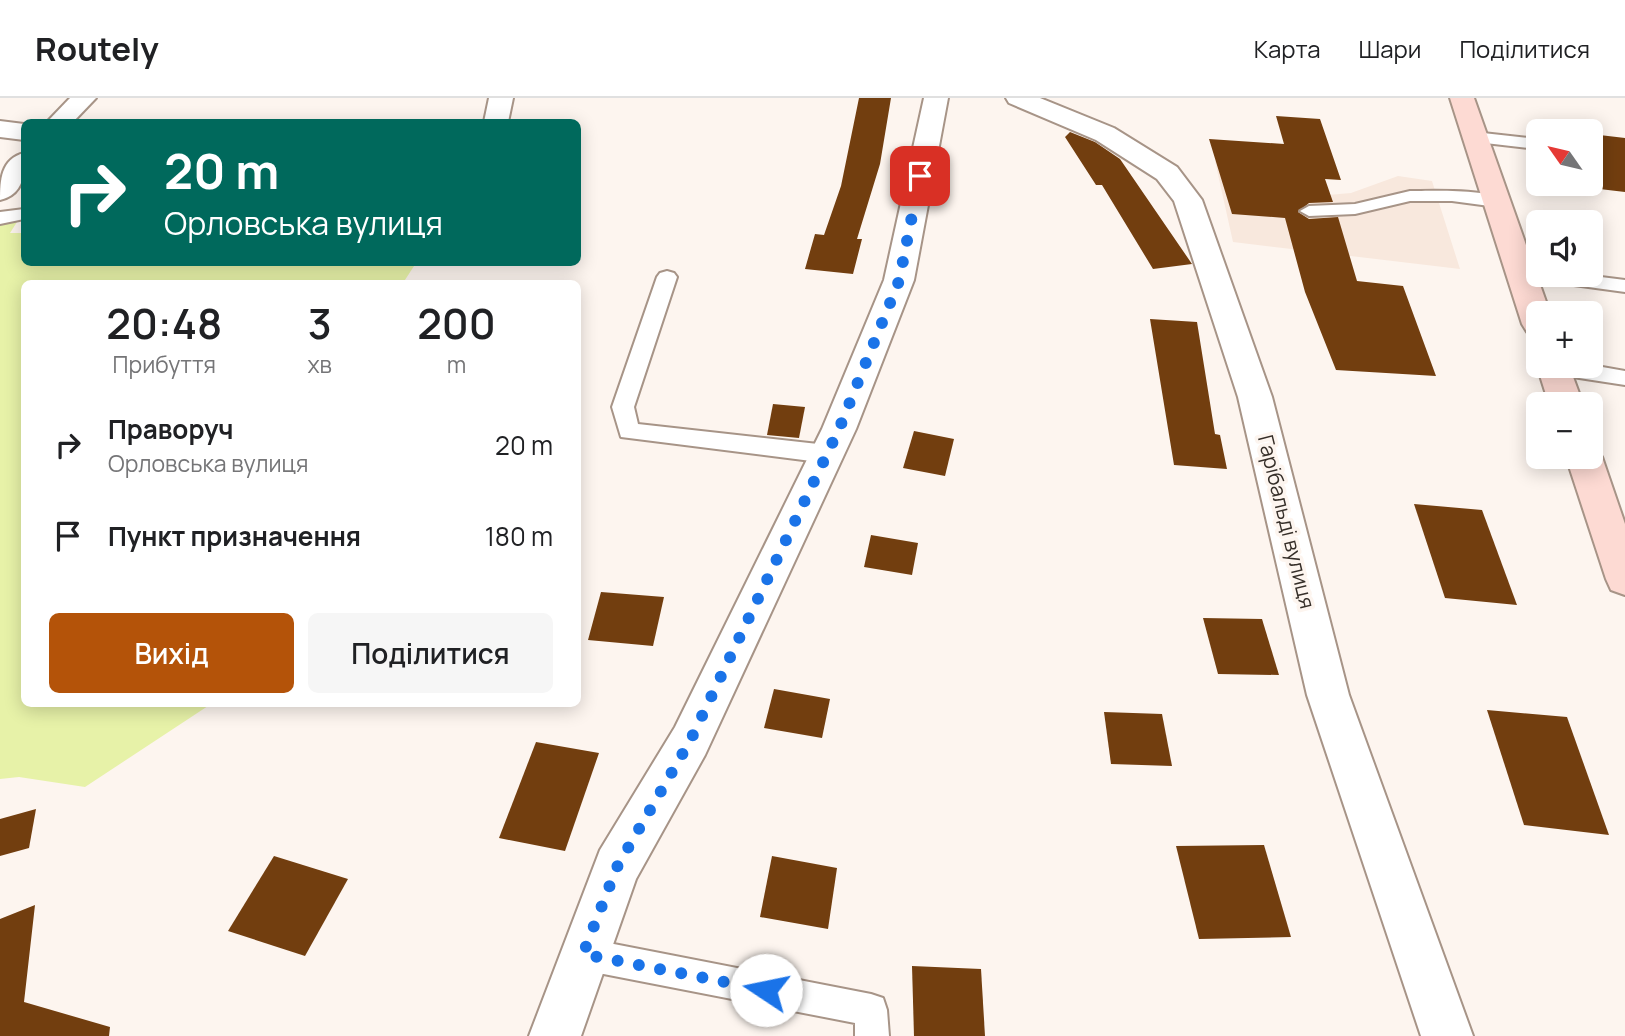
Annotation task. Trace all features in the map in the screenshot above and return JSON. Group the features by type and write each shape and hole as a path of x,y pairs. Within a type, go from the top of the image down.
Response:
{"main road":[{"path":"1462,98 1530,301"},
{"path":"1588,469 1625,579"}],"street":[{"path":"62,119 84,98"},
{"path":"497,119 501,98"},
{"path":"555,1036 617,867 690,741 827,454 899,281 936,98"},
{"name":"Гарібальді вулиця","path":"1018,98 1105,134 1167,173 1188,200 1255,397 1328,695 1447,1036"},
{"path":"0,129 21,132"},
{"path":"0,192 21,165"}],"lane":[{"path":"1474,137 1526,143"},
{"path":"1309,211 1355,209 1410,196 1452,195 1497,202"},
{"path":"0,218 21,214"},
{"path":"1521,273 1625,286"},
{"path":"667,277 623,407 629,431 827,454"},
{"path":"1603,374 1625,378"},
{"path":"583,954 871,1010 872,1036"}],"shaded area":[{"path":"1215,161 1258,170 1328,195 1351,193 1398,176 1432,181 1460,269 1233,242"}],"green space":[{"path":"17,222 10,233 21,233 21,266 414,266 405,280 21,280 21,707 206,707 85,787 19,777 0,779 0,224"}],"building":[{"path":"859,98 891,98 880,164 857,239 862,239 853,274 805,269 815,234 824,235 841,186"},
{"path":"1276,116 1320,119 1341,180 1325,179 1333,202 1309,203 1298,212 1309,219 1338,217 1357,281 1403,286 1436,376 1336,370 1305,292 1285,218 1232,214 1209,139 1284,144"},
{"path":"1070,132 1095,142 1120,159 1192,264 1153,269 1102,185 1096,185 1065,137"},
{"path":"1603,135 1625,138 1625,192 1603,189"},
{"path":"1150,319 1197,322 1215,434 1220,435 1227,469 1174,465"},
{"path":"773,404 805,407 799,438 767,435"},
{"path":"914,431 954,439 945,476 903,468"},
{"path":"1414,504 1482,510 1517,605 1445,598"},
{"path":"871,535 918,543 912,575 864,567"},
{"path":"601,592 664,597 653,646 588,640"},
{"path":"1203,618 1262,619 1279,675 1218,674"},
{"path":"774,689 830,699 822,738 764,728"},
{"path":"1487,710 1567,717 1609,835 1524,825"},
{"path":"1104,712 1162,714 1172,766 1111,764"},
{"path":"536,742 599,753 565,851 499,838"},
{"path":"36,809 29,848 0,856 0,819"},
{"path":"1264,845 1291,937 1199,939 1176,846"},
{"path":"274,856 348,879 305,956 228,931"},
{"path":"772,856 837,868 828,929 760,917"},
{"path":"35,905 24,1002 110,1027 109,1036 0,1036 0,919"},
{"path":"912,966 981,969 985,1036 914,1036"}],"route":[{"path":"766,990 583,954 617,867 690,741 839,429 899,281 920,176"}]}
